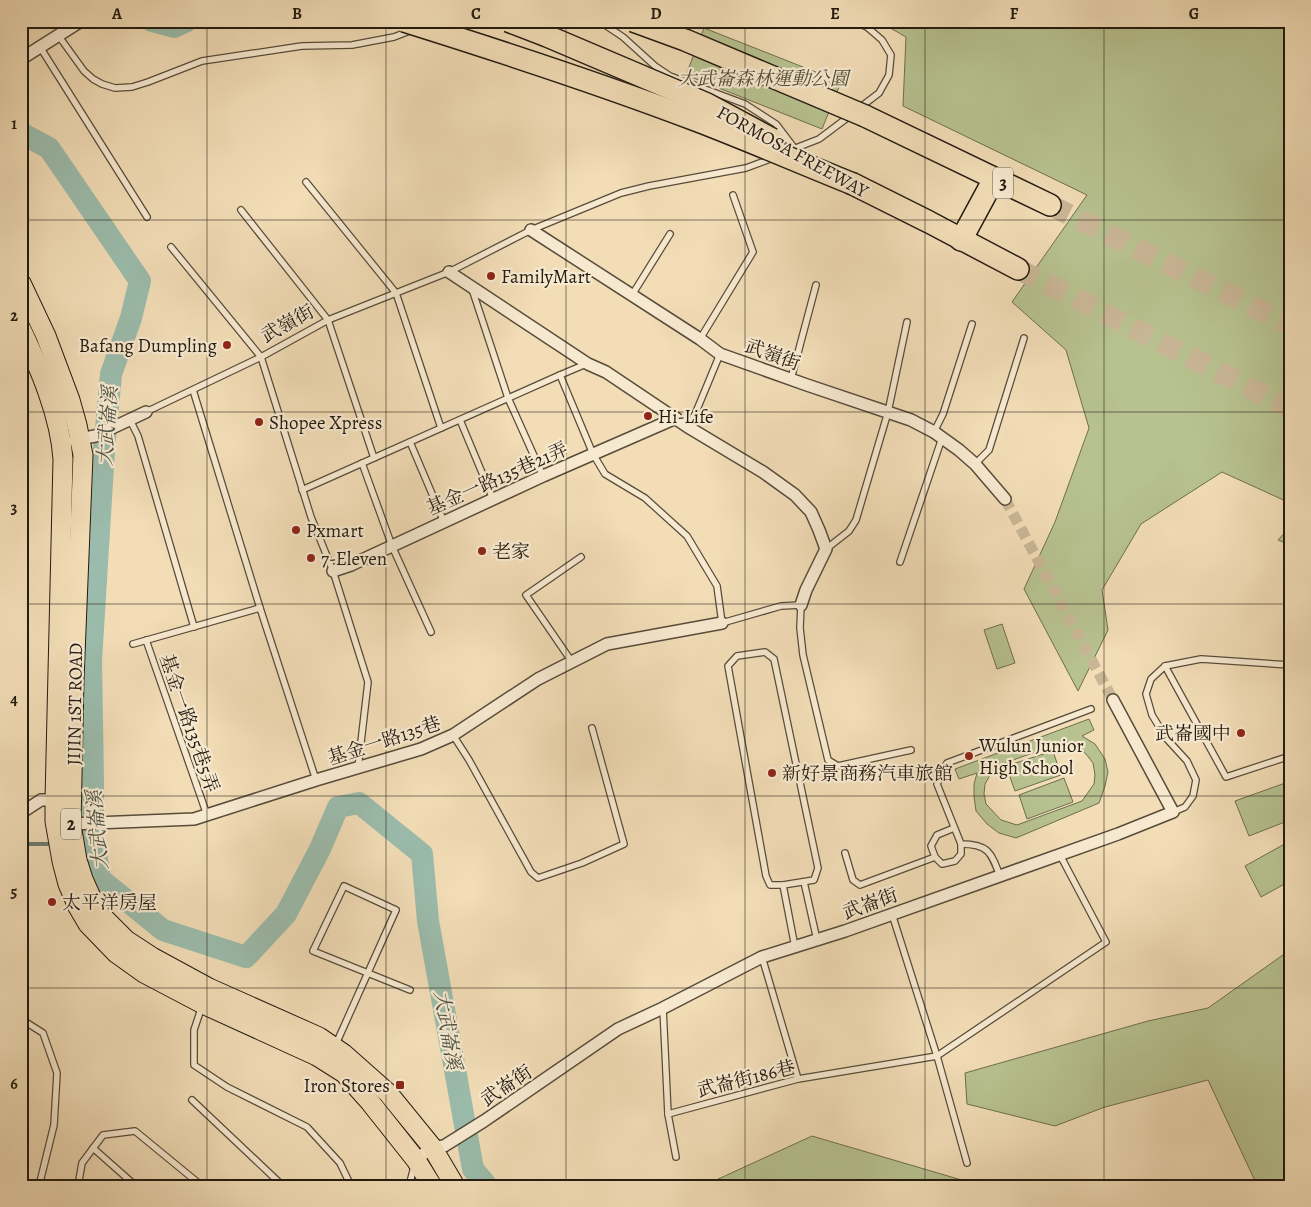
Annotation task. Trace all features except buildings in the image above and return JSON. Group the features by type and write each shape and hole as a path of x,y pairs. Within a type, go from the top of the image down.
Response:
{"highway":[{"path":"404,21 572,75"},
{"path":"427,21 699,122 853,184"},
{"name":"FORMOSA FREEWAY","path":"508,21 707,104 853,184 1018,270"},
{"name":"3","path":"633,21 684,40 865,116 1050,205"},
{"path":"674,21 755,58 865,116"},
{"path":"962,240 994,179"}],"main road":[{"name":"JIJIN 1ST ROAD","path":"21,283 46,336 70,400 77,425 82,455 74,680 78,823 77,860 91,897 100,914 126,940 152,957 209,988 319,1037 366,1072 438,1147 455,1186"},
{"name":"JIJIN 1ST ROAD","path":"23,339 39,368 59,428 79,439"},
{"name":"JIJIN 1ST ROAD","path":"79,439 64,459 55,800 55,821 62,861 68,884 78,907 88,924 116,953 144,973 203,1004 317,1056 344,1073 370,1102 416,1160 432,1186"}],"street":[{"path":"21,59 81,21"},
{"name":"武嶺街","path":"531,230 700,339 720,354 911,420 939,435 975,464 1005,499"},
{"path":"449,272 588,364 606,372 763,472 795,495 811,512 820,530 826,549 806,590 801,605"},
{"path":"79,439 146,412"},
{"name":"基金一路135巷21弄","path":"333,571 351,565 542,476 676,418"},
{"name":"基金一路135巷","path":"78,823 194,819 421,749 453,735 538,679 607,644 722,623"},
{"path":"1113,700 1173,812"},
{"path":"21,812 41,800 55,800 78,823"},
{"name":"武崙街","path":"416,1160 484,1121 618,1028 663,1008 762,957 817,940 1060,855 1173,812"}],"lane":[{"path":"58,35 84,71 97,82 115,88 132,87 202,61 302,46 352,45 373,42 394,37 434,21"},
{"path":"599,21 623,37 655,66 670,76 745,104 776,124 795,149"},
{"name":"武嶺街","path":"146,412 261,357 328,320 449,272 531,230 621,193 746,168 819,139 879,93 889,75 891,55 882,40 867,27 854,21"},
{"path":"40,47 147,218"},
{"path":"306,182 396,292 441,428"},
{"path":"700,339 753,252 733,195"},
{"path":"241,210 328,320 374,458"},
{"path":"632,295 670,234"},
{"path":"171,247 261,357 302,490 333,571 368,682 358,768"},
{"path":"791,379 816,286"},
{"path":"472,287 508,398 542,476"},
{"path":"826,549 848,531 856,520 888,412 907,322"},
{"path":"900,562 939,435 943,414 972,324"},
{"path":"975,464 988,450 1024,338"},
{"path":"688,426 696,412 720,354"},
{"path":"302,490 588,364"},
{"path":"560,375 593,454 605,474 645,498 686,536 717,586 722,623 782,606 801,605 800,628 803,655 828,760 838,766 912,750"},
{"path":"193,390 260,608 316,780"},
{"path":"130,420 138,436 194,627"},
{"path":"460,420 493,499"},
{"path":"410,442 444,522"},
{"path":"362,463 392,546 431,632"},
{"path":"572,662 526,595 581,557"},
{"name":"基金一路135巷5弄","path":"133,644 260,608"},
{"name":"基金一路135巷5弄","path":"146,640 206,815"},
{"path":"764,652 774,659 818,868 814,880 804,882 770,885 766,876 728,666 737,656 764,652"},
{"path":"1173,812 1184,807 1193,796 1196,780 1187,762 1166,738 1152,715 1146,694 1151,679 1165,666 1201,659 1290,665"},
{"path":"1165,666 1226,777 1290,756"},
{"path":"954,828 938,835 930,846 935,857 942,864 955,862 961,854 961,844 937,784 947,763 1091,709"},
{"path":"453,735 469,760 531,872 538,878 582,863 624,844 592,728"},
{"path":"961,844 975,844 985,849 994,859 1000,876"},
{"path":"845,853 853,880 860,885 935,857"},
{"path":"937,1056 1106,942 1060,855"},
{"path":"804,882 817,940"},
{"path":"783,885 796,947"},
{"path":"334,1047 368,974 396,910 344,886 313,951 368,974 410,990"},
{"path":"892,914 937,1056 967,1163"},
{"path":"762,957 798,1079"},
{"path":"203,1004 194,1030 194,1065 227,1087 307,1127 340,1163 351,1186"},
{"path":"663,1008 668,1114 676,1157"},
{"path":"21,1021 44,1033 57,1073 54,1124 39,1186"},
{"name":"武崙街186巷","path":"668,1114 798,1079 937,1056"},
{"path":"192,1100 283,1186"},
{"path":"78,1186 82,1163 103,1135 135,1131 202,1186"},
{"path":"93,1148 136,1186"},
{"path":"409,1186 416,1160"}],"green space":[{"path":"878,21 1290,21 1290,503 1222,472 1141,524 1102,590 1108,630 1078,691 1024,589 1055,522 1089,428 1066,350 1012,302 1087,195 903,106 906,37"},
{"name":"大武崙森林運動公園","path":"704,28 841,82 822,129 686,75"},
{"path":"1290,527 1290,545 1278,540"},
{"path":"1002,624 1015,663 997,669 984,630"},
{"path":"1089,719 1094,730 1082,736 1095,744 1105,759 1108,772 1099,803 1016,838 999,833 987,824 976,811 974,784 977,773 959,779 955,769","holes":["1064,742 1073,743 1093,763 1095,775 1094,784 1082,801 1017,825 1001,820 986,804 985,784 999,765"]},
{"path":"1053,751 1061,775 1015,791 1006,766"},
{"path":"1064,778 1073,802 1027,819 1019,795"},
{"path":"1288,782 1290,787 1290,820 1249,836 1235,801"},
{"path":"1290,841 1290,881 1261,897 1245,866"},
{"path":"1290,950 1290,1186 1250,1186 1256,1183 1208,1080 1105,1107 1055,1126 967,1104 965,1073 1148,1021 1208,1008"},
{"path":"812,1136 982,1186 703,1186"}],"waterway":[{"name":"大武崙溪","path":"152,21 174,27 187,21"},
{"name":"大武崙溪","path":"21,133 49,148 140,281 131,318 111,374 104,450 91,661 93,834 100,879 163,930 246,957 286,914 320,849 338,807 359,803 422,854 428,921 473,1169 487,1186"},
{"path":"21,844 54,844"},
{"path":"83,847 95,848"}],"tunnel":[{"path":"1050,205 1290,325"},
{"path":"1018,269 1290,408"},
{"path":"1005,499 1113,700"}],"place":[{"name":"FamilyMart","path":"491,276"},
{"name":"Bafang Dumpling","path":"227,345"},
{"name":"Hi-Life","path":"648,416"},
{"name":"Shopee Xpress","path":"259,422"},
{"name":"Pxmart","path":"296,530"},
{"name":"老家","path":"482,551"},
{"name":"7-Eleven","path":"311,558"},
{"name":"武崙國中","path":"1241,733"},
{"name":"Wulun Junior High School","path":"969,756"},
{"name":"新好景商務汽車旅館","path":"772,773"},
{"name":"太平洋房屋","path":"52,902"},
{"name":"Iron Stores","path":"400,1085"}]}
